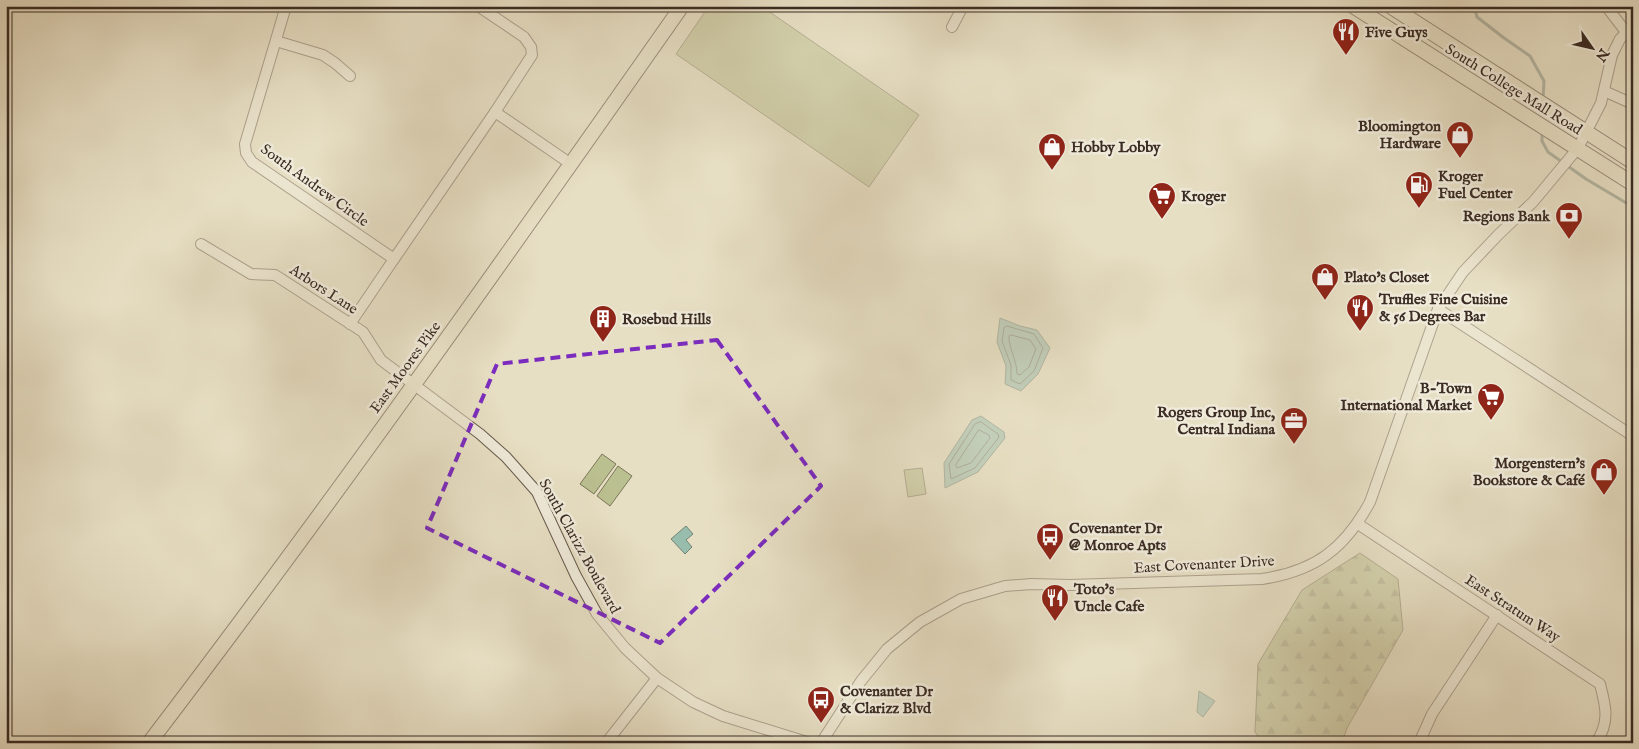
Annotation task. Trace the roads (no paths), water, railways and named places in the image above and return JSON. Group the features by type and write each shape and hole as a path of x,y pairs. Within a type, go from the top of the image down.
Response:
{"main road":[{"name":"East Moores Pike","path":"149,743 232,634 413,385 682,6"},
{"name":"South College Mall Road","path":"1353,6 1555,134 1574,153 1633,184"},
{"name":"South College Mall Road","path":"1390,6 1633,162"}],"street":[{"name":"South Andrew Circle","path":"286,6 245,144 246,153 252,162 394,259"},
{"path":"350,324 532,55 531,46 524,37 478,6"},
{"path":"952,27 963,6"},
{"path":"1606,6 1630,29"},
{"name":"East Covenanter Drive","path":"821,743 856,688 887,649 920,622 961,599 983,591 1014,585 1262,579 1276,577 1288,574 1320,560 1341,544 1358,524 1370,502 1438,309 1463,272 1533,202 1574,153 1601,104 1612,55 1630,29"},
{"path":"276,41 323,55 350,76"},
{"path":"1604,91 1633,104"},
{"path":"495,112 571,164"},
{"name":"Arbors Lane","path":"201,244 251,274 275,275 363,332 381,360 413,385"},
{"path":"1438,309 1633,436"},
{"name":"South Clarizz Boulevard","path":"413,385 480,434 506,457 537,492 576,576 597,614 625,648 657,678 693,702 723,716 810,743"},
{"name":"East Stratum Way","path":"1358,524 1600,684 1606,706 1604,730 1596,743"},
{"path":"1420,743 1432,714 1497,615"},
{"path":"606,743 657,678"}],"water":[{"path":"1000,318 1037,330 1050,348 1038,374 1021,391 1005,384 1006,366 997,342"},
{"path":"981,416 1004,432 1005,438 978,472 945,488 944,463 972,420"},
{"path":"686,526 693,534 686,540 692,547 685,554 671,539"},
{"path":"1199,691 1215,701 1203,717 1197,712"}],"waterway":[{"path":"1474,6 1477,17 1530,56 1544,81 1543,99"},
{"path":"1542,130 1542,141 1548,152 1586,179 1633,207"}],"place":[{"name":"Five Guys","path":"1346,56"},
{"name":"Bloomington Hardware","path":"1460,159"},
{"name":"Hobby Lobby","path":"1052,171"},
{"name":"Kroger Fuel Center","path":"1419,209"},
{"name":"Kroger","path":"1162,220"},
{"name":"Regions Bank","path":"1569,240"},
{"name":"Plato's Closet","path":"1325,301"},
{"name":"Truffles Fine Cuisine & 56 Degrees Bar","path":"1360,332"},
{"name":"Rosebud Hills","path":"603,343"},
{"name":"B-Town International Market","path":"1491,421"},
{"name":"Rogers Group Inc, Central Indiana","path":"1294,445"},
{"name":"Morgenstern's Bookstore & Café","path":"1604,496"},
{"name":"Covenanter Dr @ Monroe Apts","path":"1050,561"},
{"name":"Toto's Uncle Cafe","path":"1055,622"},
{"name":"Covenanter Dr & Clarizz Blvd","path":"821,724"}]}
